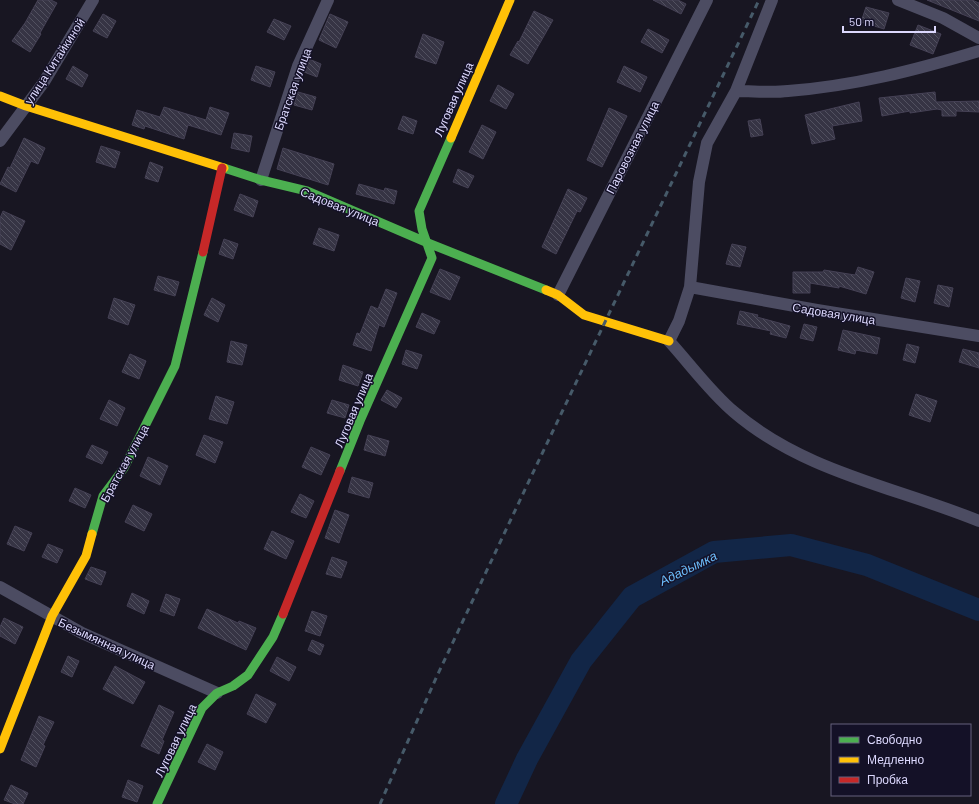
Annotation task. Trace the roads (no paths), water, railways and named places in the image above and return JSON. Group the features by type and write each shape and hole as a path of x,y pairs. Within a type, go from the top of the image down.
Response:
{"street":[{"name":"улица Китайкиной","path":"0,141 44,82 93,0"},
{"name":"Братская улица","path":"261,180 298,66 328,0"},
{"name":"Луговая улица","path":"157,804 202,708 217,693 233,686 248,675 273,638 360,421 432,258 428,243 420,226 419,211 510,0"},
{"name":"Паровозная улица","path":"558,295 707,0"},
{"path":"772,0 736,91 707,143 699,182 690,287 679,321 669,341 733,412 764,435 810,461 979,521"},
{"path":"898,0 943,18 979,38"},
{"path":"736,91 787,91 857,83 928,66 979,51"},
{"name":"Садовая улица","path":"0,96 26,106 222,168 261,180 307,191 428,243 558,295 584,315 669,341"},
{"name":"Братская улица","path":"0,749 52,616 86,556 103,496 124,468 175,366 194,295 222,168"},
{"name":"Садовая улица","path":"690,287 817,310 979,336"},
{"name":"Безымянная улица","path":"0,587 82,633 217,693"}],"waterway":[{"name":"Ададымка","path":"506,804 527,759 581,661 632,597 714,552 791,545 867,565 979,610"}],"railway":[{"path":"380,804 437,676 759,0"}]}
